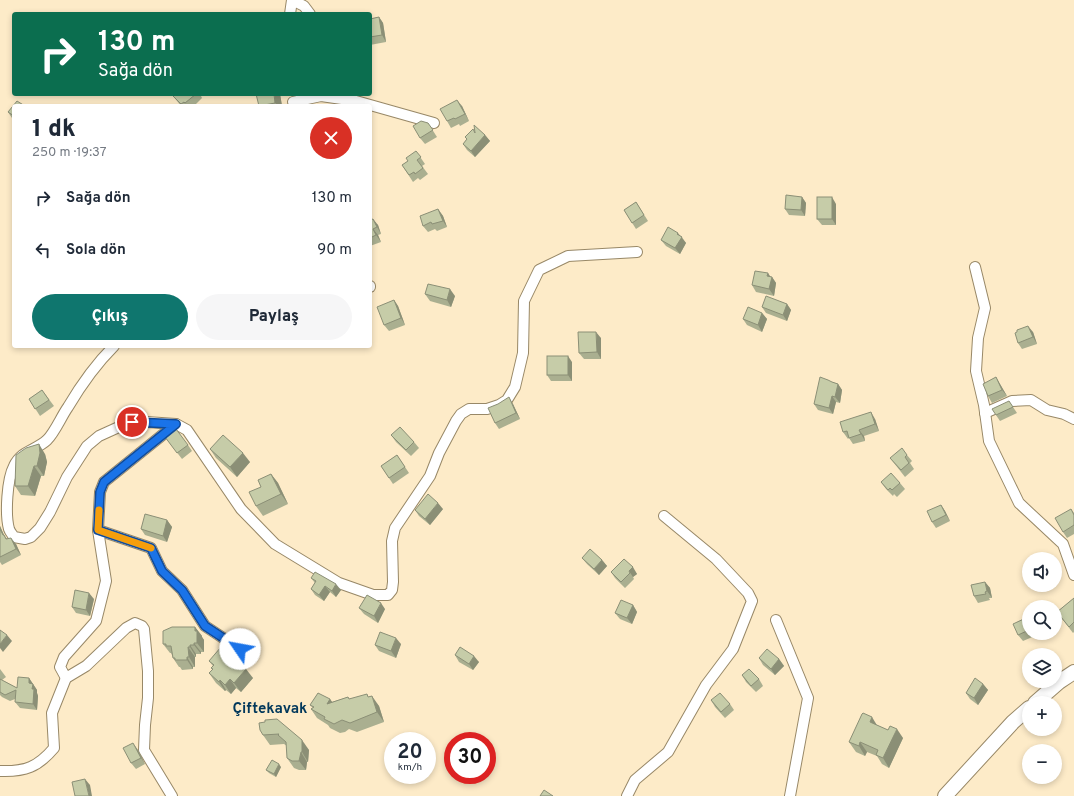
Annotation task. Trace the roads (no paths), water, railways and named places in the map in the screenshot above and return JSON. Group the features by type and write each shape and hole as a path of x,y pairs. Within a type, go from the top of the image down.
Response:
{"street":[{"path":"290,12 292,0 304,6 308,12"},
{"path":"291,101 321,96 367,104"},
{"path":"372,106 434,123"},
{"path":"112,348 102,357 73,398 48,439 40,446 24,453 15,464 11,473 7,505 9,529 14,537 25,540 31,537 40,528 50,512 67,477 87,446 99,436 132,422 176,424 187,430 241,509 275,544 339,583 373,595 388,595 392,590 393,582 392,541 395,528 430,476 439,453 456,421 461,414 469,409 487,409 499,405 507,400 515,387 523,353 524,301 539,270 568,256 637,252"},
{"path":"975,267 985,308 978,338 976,371 989,441 1019,503 1063,544 1074,575"},
{"path":"985,413 1012,401 1031,400 1047,410 1064,414 1074,420"},
{"path":"66,678 60,667 64,657 96,620 106,581 98,530 100,492 104,482 176,424"},
{"path":"627,796 635,780 668,752 706,685 733,649 752,601 748,593 716,559 664,516"},
{"path":"98,530 151,548 162,571 182,590 205,626 252,657"},
{"path":"776,620 808,698 790,796"},
{"path":"0,771 12,771 32,767 45,759 54,748 52,713 66,678 86,666 126,628 135,623 142,626 144,629 148,678 144,750 172,796"},
{"path":"1043,696 1059,682 1074,672"},
{"path":"945,796 1022,714"}],"district":[{"name":"Çiftekavak","path":"270,708"}]}
